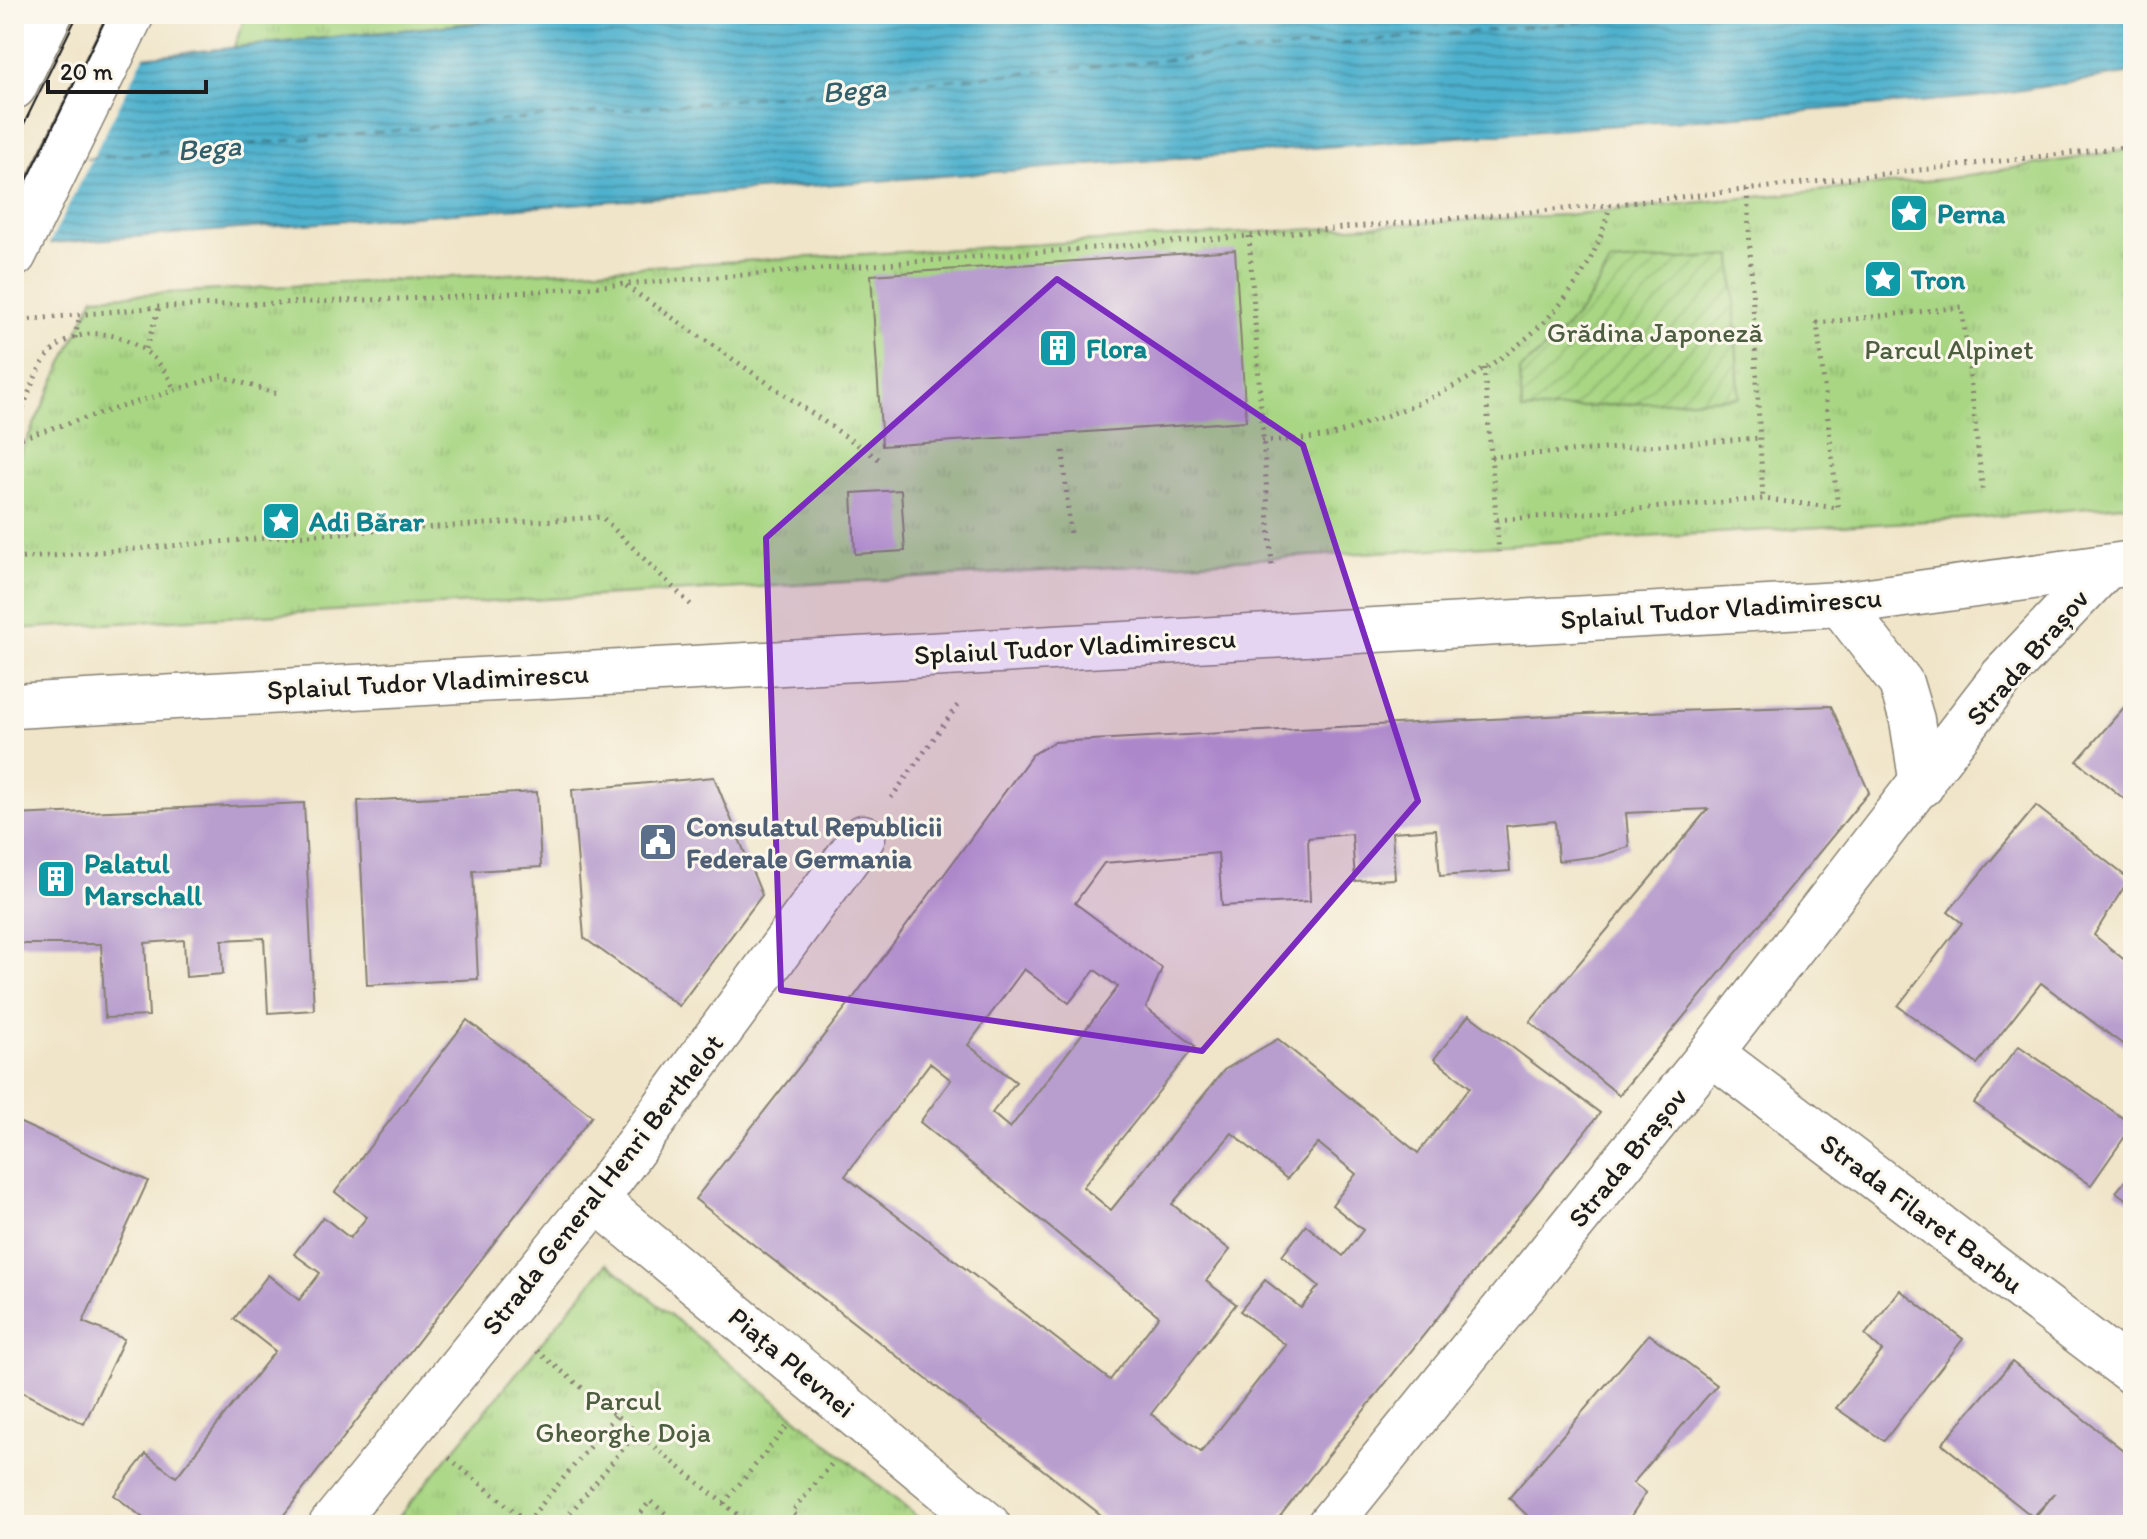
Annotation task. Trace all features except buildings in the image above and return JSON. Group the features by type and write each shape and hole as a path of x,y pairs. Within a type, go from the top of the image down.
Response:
{"street":[{"path":"14,87 50,14"},
{"path":"14,255 132,14"},
{"name":"Splaiul Tudor Vladimirescu","path":"14,706 1840,604 2119,566"},
{"name":"Strada Brașov","path":"1329,1525 1711,1053 1922,785 2002,677 2119,566"},
{"path":"1840,604 1901,683 1912,720 1922,785"},
{"name":"Strada General Henri Berthelot","path":"331,1525 596,1200 863,837"},
{"name":"Strada Filaret Barbu","path":"1711,1053 2133,1373"},
{"name":"Piața Plevnei","path":"596,1200 988,1525"}],"path":[{"path":"14,321 159,307 459,297 1249,236 1610,205 2133,146"},
{"path":"1747,190 1763,499"},
{"path":"1262,441 1325,437 1418,404 1515,349 1570,296 1602,240 1610,205"},
{"path":"1249,236 1272,566"},
{"path":"626,285 883,462"},
{"path":"146,349 159,307"},
{"path":"1497,520 1763,499 1838,508 1817,323 1962,307 1983,494"},
{"path":"75,338 80,314"},
{"path":"14,430 44,361 62,344 75,338 105,335 128,338 146,349 170,377 174,389"},
{"path":"1484,368 1499,552"},
{"path":"14,440 221,376 280,395"},
{"path":"1491,457 1760,438"},
{"path":"1063,451 1070,534"},
{"path":"14,559 291,536 602,517 694,608"},
{"path":"863,837 962,698"},
{"path":"499,1320 750,1525"},
{"path":"724,1503 821,1386"},
{"path":"411,1427 529,1524 616,1415"},
{"path":"808,1525 792,1512 865,1423"},
{"path":"560,1525 637,1432"},
{"path":"631,1525 650,1501 680,1525"}],"highlighted area":[{"path":"1057,279 1303,445 1418,801 1202,1051 781,990 766,538"}],"green space":[{"path":"246,14 559,14 234,47"},
{"name":"Parcul Alpinet","path":"2133,149 2133,504 1964,519 14,629 14,467 94,297 1564,215 1944,179"},
{"name":"Grădina Japoneză","path":"1732,256 1739,397 1522,411 1520,370 1571,322 1610,263"},
{"name":"Parcul Gheorghe Doja","path":"607,1263 927,1525 392,1525"}],"water":[{"name":"Bega","path":"560,14 2133,14 2133,73 1976,97 1882,105 14,246 14,70"}],"pier":[{"path":"146,52 47,248 14,250 14,66"}],"ferry route":[{"path":"86,159 1666,14"},
{"path":"14,165 35,163"}],"tram line":[{"path":"14,144 78,14"},
{"path":"14,207 108,14"}],"place":[{"name":"Perna","path":"1909,213"},
{"name":"Tron","path":"1883,279"},
{"name":"Flora","path":"1058,348"},
{"name":"Adi Bărar","path":"281,521"},
{"name":"Consulatul Republicii Federale Germania","path":"658,842"},
{"name":"Palatul Marschall","path":"56,879"}]}
